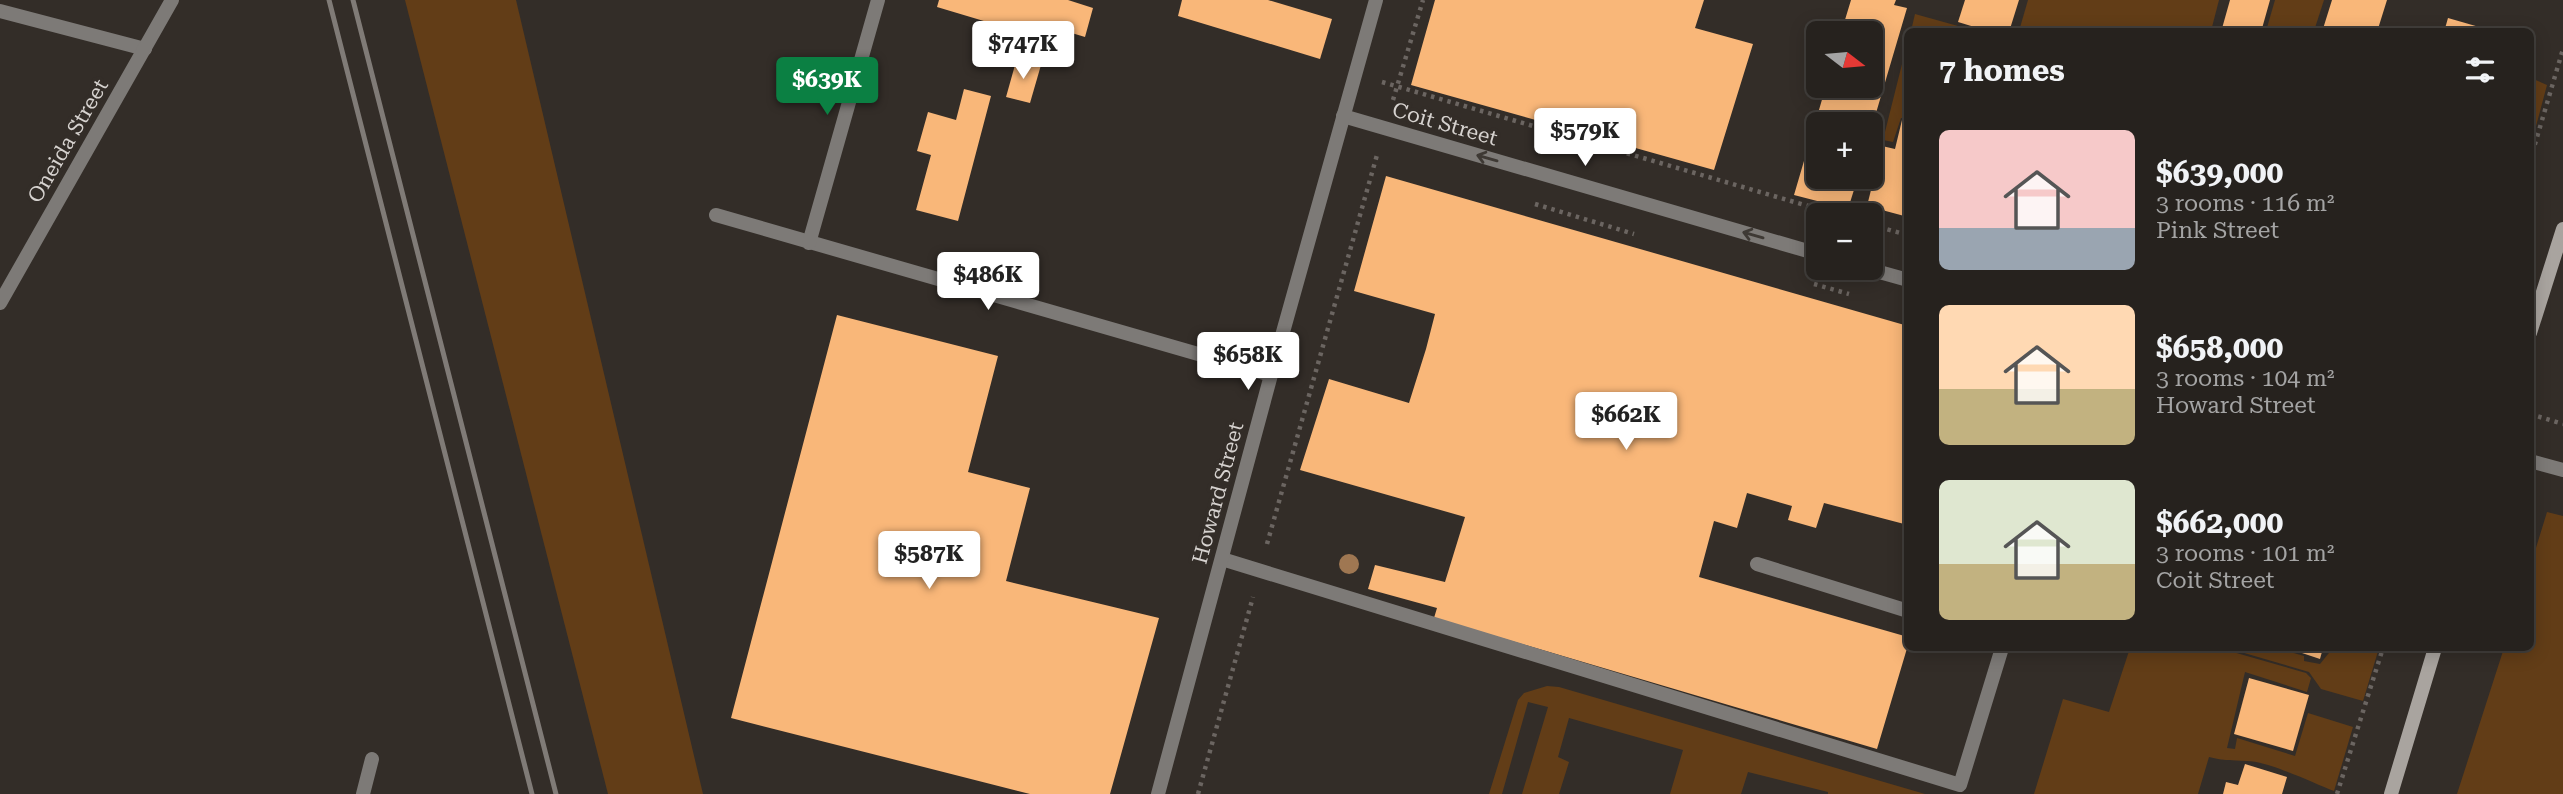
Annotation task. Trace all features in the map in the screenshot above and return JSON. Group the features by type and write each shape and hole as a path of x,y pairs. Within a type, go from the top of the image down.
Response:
{"main road":[{"path":"2534,320 2563,229"},
{"path":"2391,794 2434,651"}],"street":[{"name":"Oneida Street","path":"0,303 172,0"},
{"path":"809,243 878,0"},
{"name":"Howard Street","path":"1158,794 1376,0"},
{"path":"0,11 145,49"},
{"name":"Coit Street","path":"1343,116 1806,251"},
{"path":"716,215 1271,375"},
{"path":"1883,273 1904,279"},
{"path":"2534,462 2563,470"},
{"path":"1222,559 1960,785 2001,651"},
{"path":"1757,564 1904,610"},
{"path":"363,794 372,759"}],"path":[{"path":"1198,794 1396,87 1423,0"},
{"path":"2534,147 2563,49"},
{"path":"1355,74 1806,205"},
{"path":"1883,228 1904,234"},
{"path":"2534,415 2563,424"},
{"path":"2337,794 2382,651"}],"shaded area":[{"path":"405,0 516,0 703,794 608,794"},
{"path":"2028,0 2219,0 2212,28 2020,28"},
{"path":"2275,0 2324,0 2315,28 2267,28"},
{"path":"1915,14 1965,28 1912,28"},
{"path":"1904,56 1904,118 1901,118 1893,142 1883,140"},
{"path":"2534,79 2547,85 2534,134"},
{"path":"2547,512 2563,516 2563,794 2457,794 2503,651 2534,651 2534,554"},
{"path":"2129,651 2229,651 2306,673 2311,678 2307,692 2245,672 2227,748 2235,749 2237,738 2295,756 2308,713 2353,727 2334,791 2256,762 2209,757 2198,794 2034,794 2063,699 2109,712"},
{"path":"2237,651 2286,651 2304,656 2304,661 2320,664 2331,651 2378,651 2363,701 2321,689 2309,672"},
{"path":"1547,686 1559,687 1925,794 1828,794 1748,772 1741,794 1670,794 1683,750 1569,718 1558,757 1569,762 1559,794 1522,794 1548,707 1528,702 1502,794 1489,794 1518,700 1524,693"}],"building":[{"path":"939,0 1068,0 1093,8 1085,37 1045,25 1041,38 937,7"},
{"path":"1182,0 1268,0 1332,19 1320,59 1178,16"},
{"path":"1435,0 1704,0 1695,28 1753,44 1714,170 1411,85"},
{"path":"1851,0 1896,0 1894,5 1907,8 1883,89 1883,21 1845,21"},
{"path":"1965,0 2019,0 2010,28 1978,28 1958,22"},
{"path":"2230,0 2270,0 2262,28 2222,28"},
{"path":"2332,0 2387,0 2378,28 2323,28"},
{"path":"2448,18 2483,28 2445,28"},
{"path":"1017,58 1041,65 1030,103 1006,97"},
{"path":"964,89 991,96 958,221 916,210 931,155 917,151 928,112 956,120"},
{"path":"1822,98 1880,98 1876,112 1818,112"},
{"path":"1904,120 1904,216 1883,210 1883,203 1868,203 1871,189 1883,189 1883,146 1895,149"},
{"path":"1806,154 1806,189 1854,189 1850,203 1825,203 1794,195"},
{"path":"1386,176 1904,325 1904,524 1824,503 1816,528 1788,520 1792,506 1747,493 1737,528 1714,521 1699,577 1904,636 1904,651 1906,651 1877,749 1434,618 1437,608 1368,589 1375,565 1445,582 1465,517 1300,470 1329,379 1409,403 1426,349 1435,314 1354,291"},
{"path":"837,315 998,356 968,472 1030,488 1006,581 1159,618 1110,794 1030,794 731,718"},
{"path":"2296,651 2322,651 2320,659"},
{"path":"2249,678 2309,695 2293,751 2234,734"},
{"path":"2245,764 2287,777 2282,794 2223,794 2226,782 2238,785"}],"railway":[{"path":"329,0 532,794"},
{"path":"353,0 556,794"}]}
